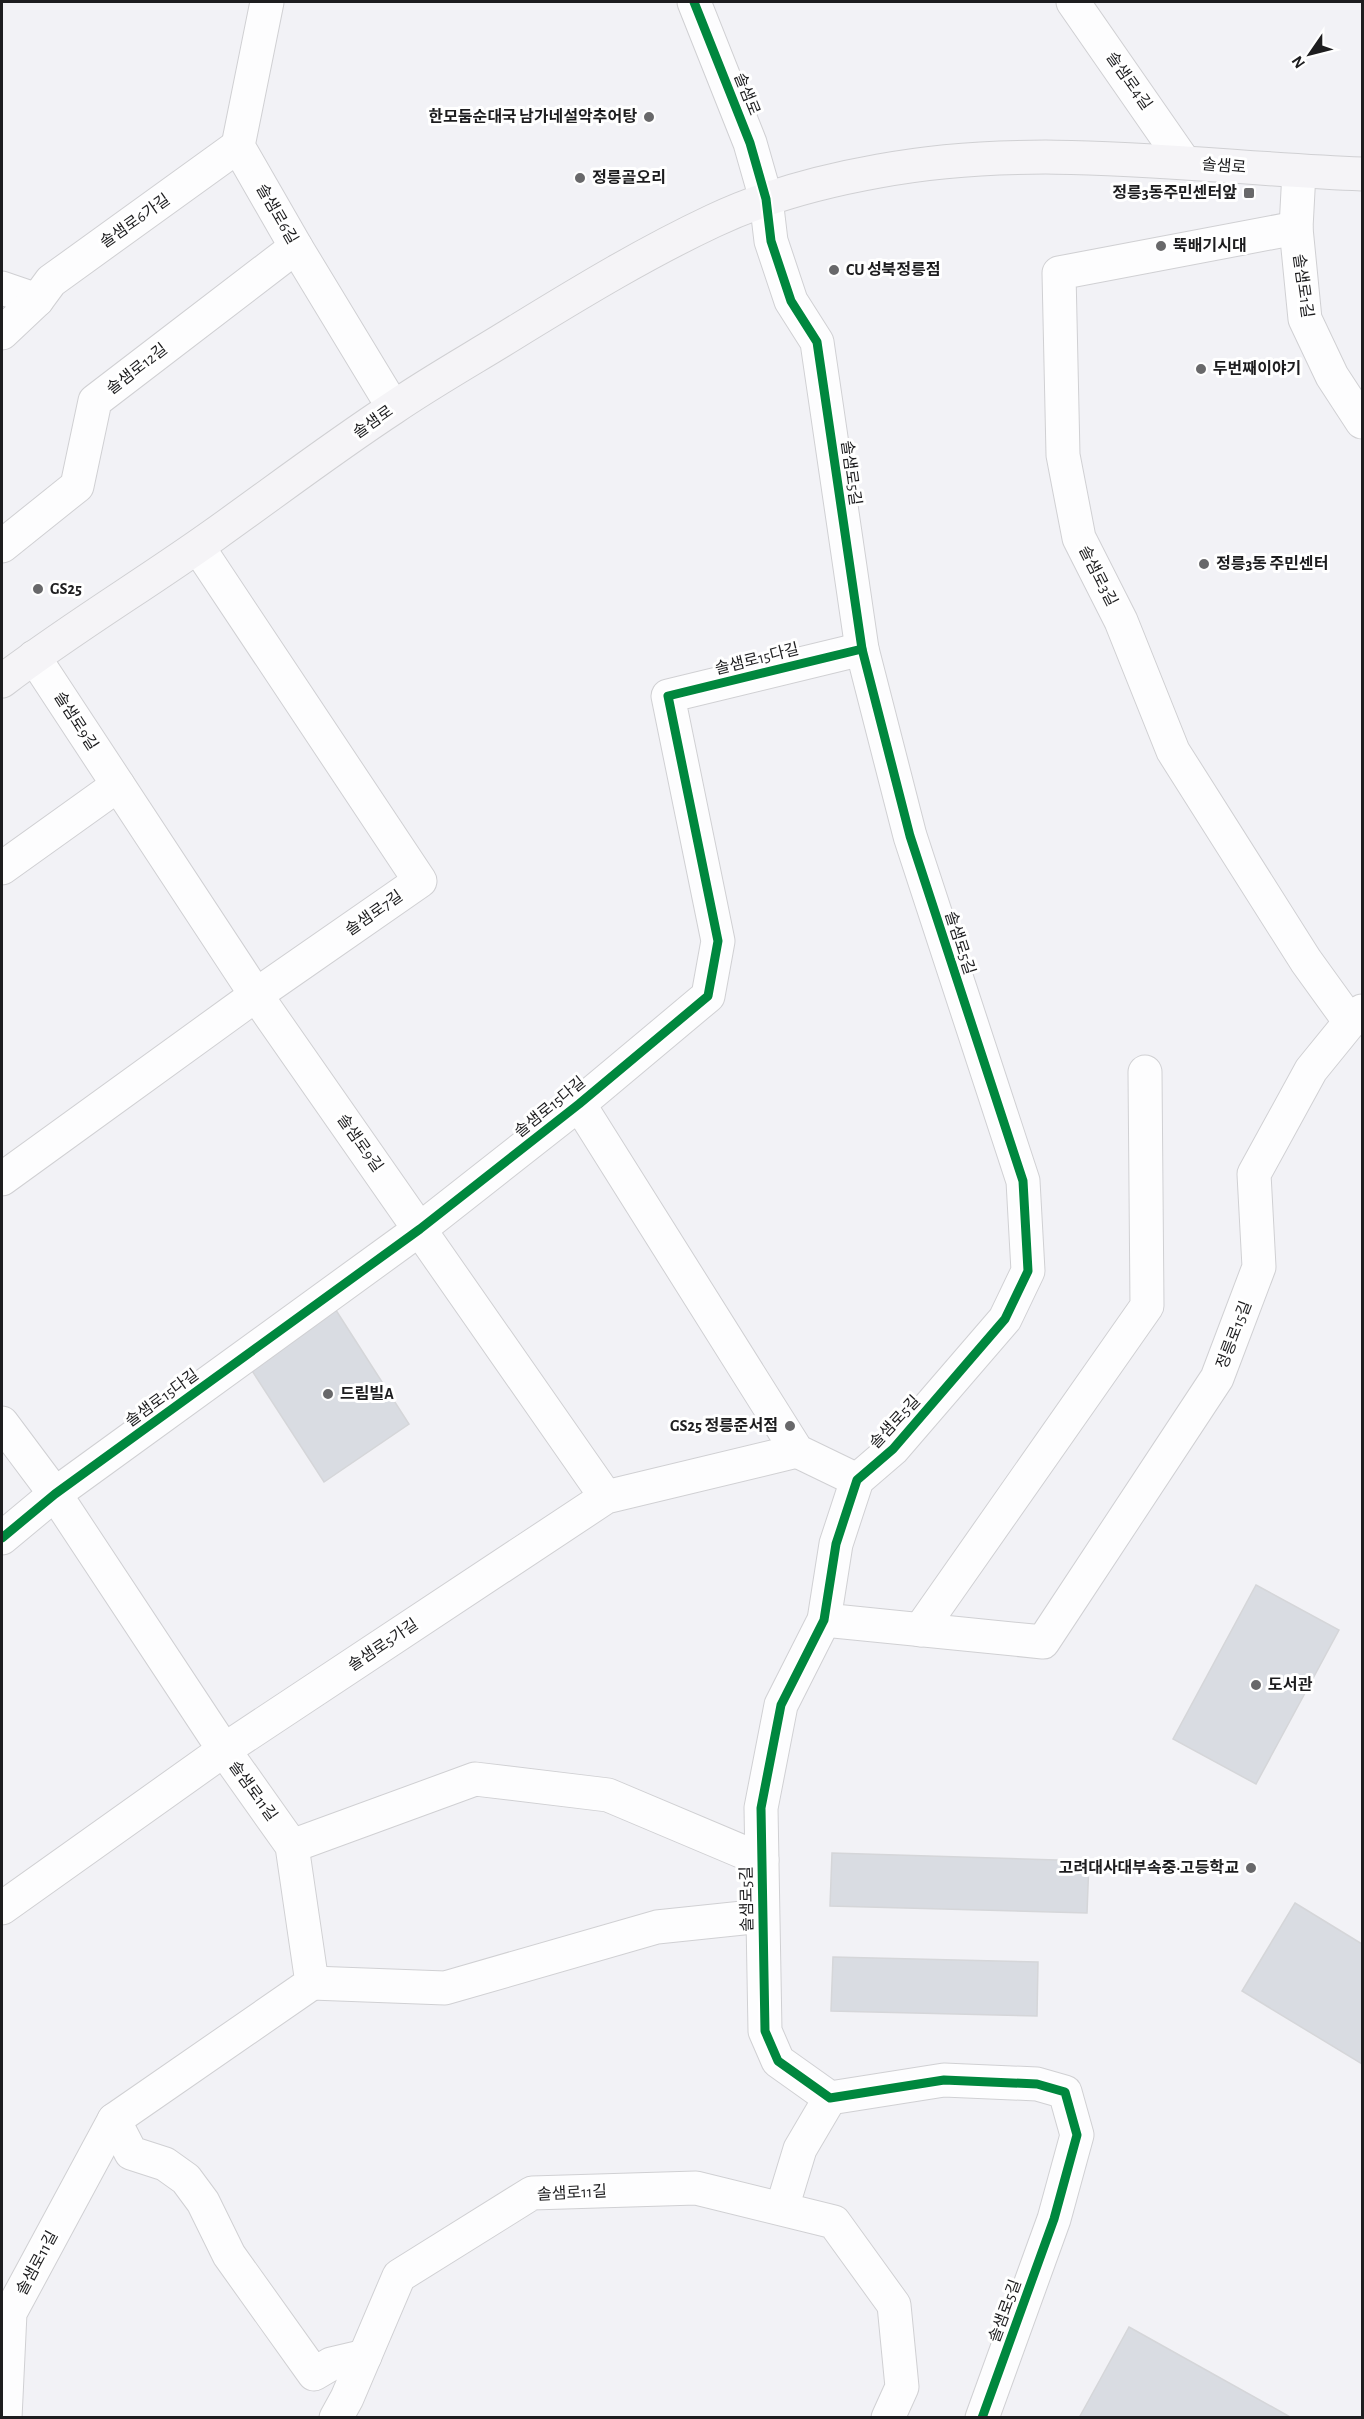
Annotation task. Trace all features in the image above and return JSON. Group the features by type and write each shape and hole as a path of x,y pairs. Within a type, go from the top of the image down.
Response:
{"main road":[{"name":"솔샘로","path":"2,681 198,547 393,407 575,295 714,220 766,199 880,170 980,159 1031,157 1184,162 1299,172 1362,174"}],"street":[{"path":"238,146 267,2"},
{"name":"솔샘로","path":"694,2 750,143 766,199"},
{"name":"솔샘로4길","path":"1073,2 1184,162"},
{"name":"솔샘로6길","path":"238,146 393,407"},
{"name":"솔샘로6가길","path":"2,333 38,300 51,281 238,146"},
{"name":"솔샘로1길","path":"1299,172 1296,228 1305,319 1332,376 1362,422"},
{"name":"솔샘로5길","path":"766,199 771,242 791,301 818,342 862,649 910,836 1023,1181 1028,1271 1005,1319 893,1449 857,1480 836,1544 824,1620 781,1705 761,1808 765,2031 777,2061 830,2098 944,2080 1037,2084 1065,2092 1077,2135 1054,2219 982,2418"},
{"name":"솔샘로3길","path":"1296,228 1059,273 1063,455 1079,538 1121,621 1173,751 1306,961 1356,1016"},
{"name":"솔샘로12길","path":"2,546 77,486 95,401 296,247"},
{"path":"2,288 38,300"},
{"name":"솔샘로7길","path":"2,1179 256,995 420,881 198,547"},
{"name":"솔샘로15다길","path":"2,1538 54,1494 420,1229 579,1104 708,996 718,941 668,696 862,649"},
{"name":"솔샘로9길","path":"34,657 256,995 606,1497"},
{"path":"2,868 118,785"},
{"name":"정릉로15길","path":"920,1630 1043,1642 1217,1378 1259,1267 1254,1174 1311,1070 1356,1016"},
{"path":"824,1620 920,1630 1147,1306 1145,1072"},
{"path":"579,1104 797,1452 857,1480"},
{"name":"솔샘로11길","path":"2,1423 54,1494 224,1750 292,1846 312,1983 114,2120 10,2313 6,2418"},
{"name":"솔샘로5가길","path":"2,1908 224,1750 606,1497 797,1452"},
{"name":"솔샘로5길","path":"292,1846 475,1779 608,1795 762,1860"},
{"name":"솔샘로5길","path":"312,1983 446,1988 657,1927 762,1916"},
{"path":"830,2098 800,2149 782,2208 834,2222 894,2305 902,2387 888,2418"},
{"path":"114,2120 131,2152 165,2164 186,2179 203,2202 229,2255 314,2374 331,2364 365,2356"},
{"name":"솔샘로11길","path":"336,2418 347,2398 399,2276 532,2193 696,2188 782,2208"}],"building":[{"name":"드림빌A","path":"332,1304 409,1424 324,1482 247,1363"},
{"name":"도서관","path":"1256,1585 1339,1630 1256,1784 1173,1739"},
{"path":"832,1853 1089,1861 1087,1913 830,1906"},
{"path":"1295,1903 1362,1944 1362,2064 1242,1991"},
{"path":"833,1957 1038,1962 1037,2016 831,2011"},
{"path":"1129,2327 1292,2418 1079,2418"}],"cycle path":[{"path":"694,2 750,143 766,199 771,241 791,301 817,342 862,649 910,836 1023,1181 1028,1271 1005,1319 893,1449 857,1480 836,1544 824,1620 781,1705 761,1808 765,2031 778,2061 830,2098 944,2080 1037,2084 1065,2092 1077,2135 1054,2219 982,2418"},
{"path":"2,1538 55,1494 420,1229 579,1104 708,996 718,941 668,696 862,649"}],"place":[{"name":"한모둠순대국 남가네설악추어탕","path":"649,117"},
{"name":"정릉골오리","path":"580,178"},
{"name":"정릉3동주민센터앞","path":"1249,193"},
{"name":"뚝배기시대","path":"1161,246"},
{"name":"CU 성북정릉점","path":"834,270"},
{"name":"두번째이야기","path":"1201,369"},
{"name":"정릉3동 주민센터","path":"1204,564"},
{"name":"GS25","path":"38,589"},
{"name":"드림빌A","path":"328,1394"},
{"name":"GS25 정릉준서점","path":"790,1426"},
{"name":"도서관","path":"1256,1685"},
{"name":"고려대사대부속중·고등학교","path":"1251,1868"}]}
